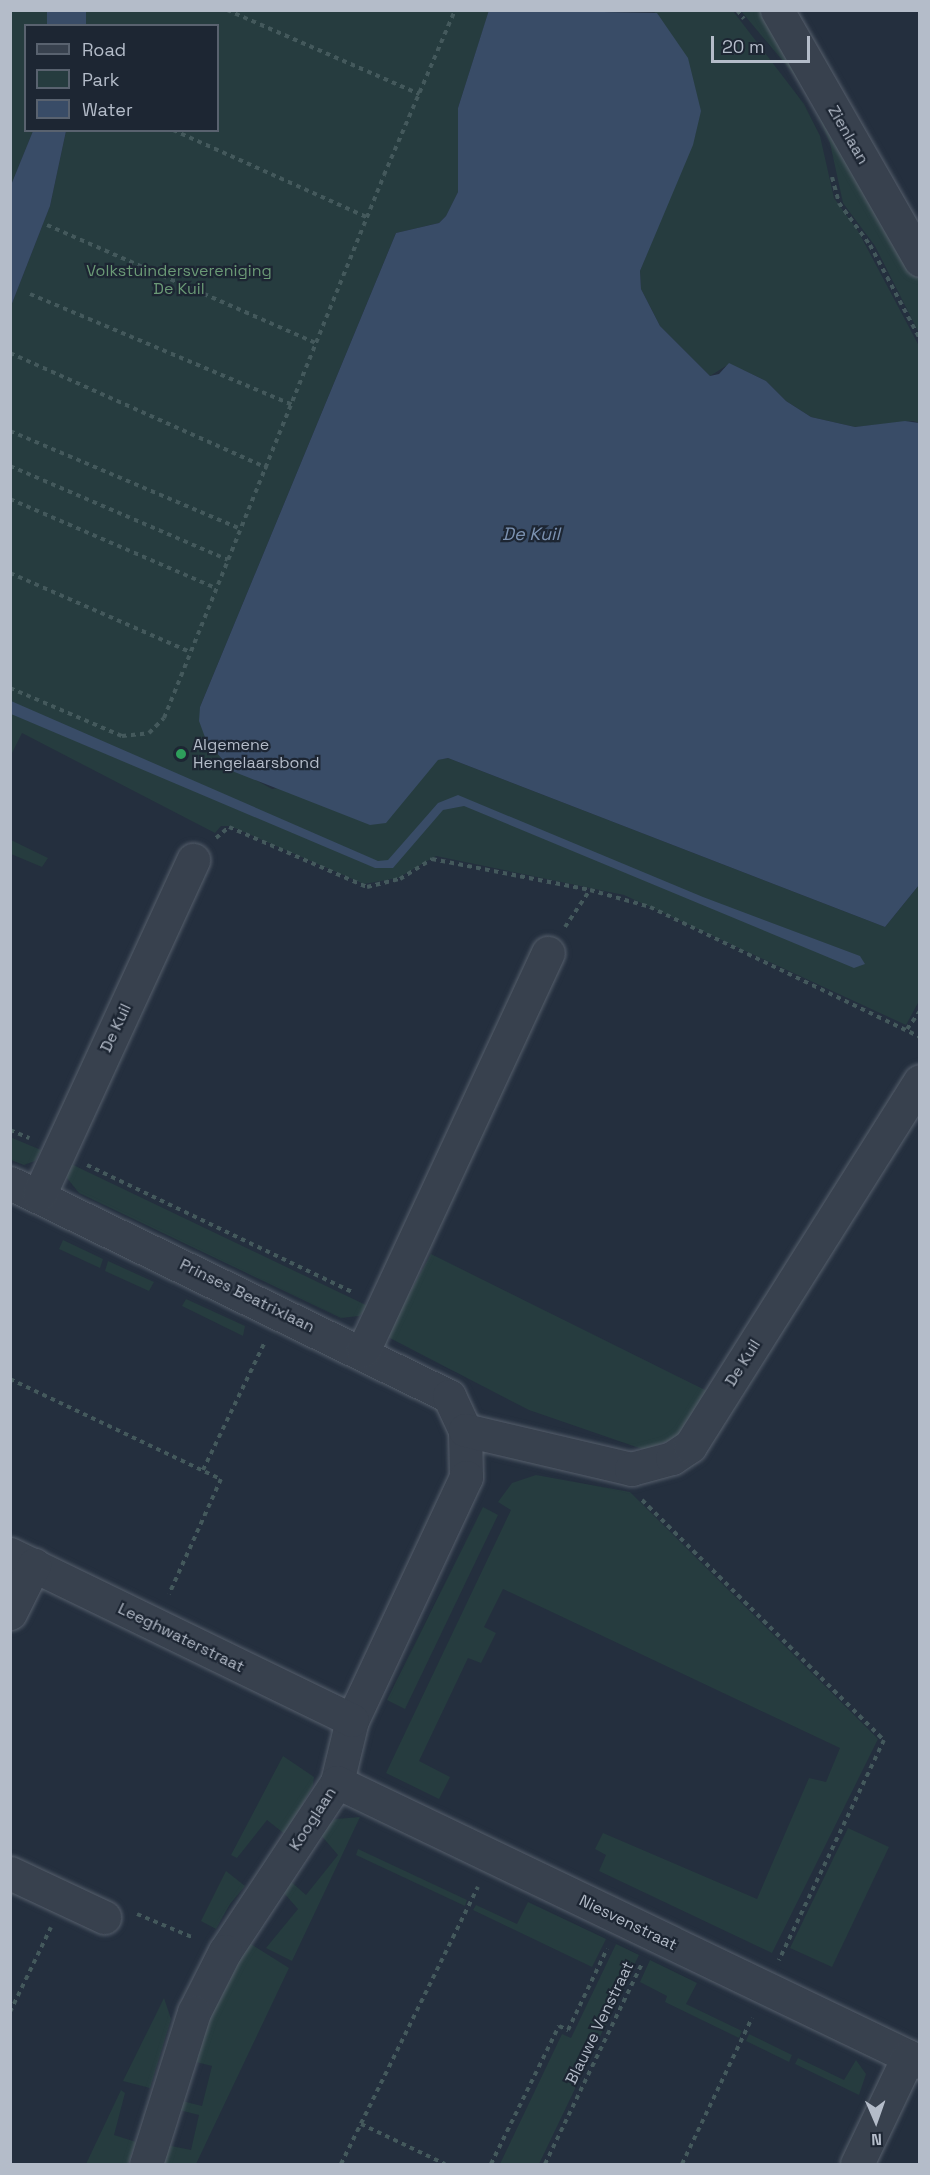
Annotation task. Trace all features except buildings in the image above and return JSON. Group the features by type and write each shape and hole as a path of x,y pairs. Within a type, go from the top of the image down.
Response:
{"street":[{"name":"Zienlaan","path":"777,10 920,260"},
{"name":"De Kuil","path":"25,1189 59,1151 193,860"},
{"path":"363,1351 548,953"},
{"name":"De Kuil","path":"465,1430 631,1469 672,1458 690,1446 920,1081"},
{"name":"Prinses Beatrixlaan","path":"25,1189 363,1351 449,1396 465,1430"},
{"name":"Kooglaan","path":"146,2164 194,2012 225,1951 337,1782 352,1720 465,1477 465,1430"},
{"path":"10,1613 22,1559"},
{"name":"Leeghwaterstraat","path":"22,1559 154,1626 352,1720"},
{"name":"Niesvenstraat","path":"337,1782 914,2060"},
{"path":"10,1873 104,1917"},
{"path":"857,2164 914,2060"}],"path":[{"path":"227,10 419,94"},
{"path":"10,688 122,736 149,733 164,718 318,344 367,217 455,10"},
{"path":"177,132 367,217"},
{"path":"47,225 318,344"},
{"path":"30,294 292,405"},
{"path":"10,353 267,468"},
{"path":"10,430 241,529"},
{"path":"10,466 228,560"},
{"path":"10,499 216,588"},
{"path":"10,573 190,652"},
{"path":"193,860 229,826 367,887 400,879 432,859 590,890 650,907 920,1037"},
{"path":"548,953 590,890"},
{"path":"907,1029 920,1011"},
{"path":"10,1130 59,1151 384,1308"},
{"path":"203,1470 280,1311"},
{"path":"10,1379 221,1479 154,1626"},
{"path":"631,1469 637,1495 884,1740 682,2164"},
{"path":"341,2164 493,1857"},
{"path":"10,2012 64,1900"},
{"path":"104,1917 121,1907 225,1951"},
{"name":"Blauwe Venstraat","path":"491,2164 559,2026 568,2030 611,1941 638,1927 645,1956 545,2164"},
{"path":"361,2124 445,2164"}],"green space":[{"path":"11,11 47,11 47,24 24,24 24,132 33,132 11,185"},
{"name":"Volkstuindersvereniging De Kuil","path":"86,11 489,11 458,108 458,192 446,216 439,223 396,233 200,707 222,761 272,789 448,758 885,927 919,885 919,1001 906,1025 624,895 436,856 398,878 364,884 230,826 221,826 215,833 22,733 11,755 11,306 50,206 66,132 219,132 219,24 86,24"},
{"path":"654,11 733,11 804,104 820,136 834,198 858,231 919,346 919,423 913,421 855,427 811,417 786,401 766,381 745,371 726,366 710,376 660,326 641,289 640,271 696,132"},
{"path":"741,11 763,11 919,281 919,333 875,246 843,203 830,143 814,106 793,73"},
{"path":"11,840 48,858 42,867 11,854"},
{"path":"10,1137 41,1150 35,1161 24,1165 11,1160"},
{"path":"69,1163 370,1307 359,1316 341,1318 79,1193 67,1178"},
{"path":"63,1240 103,1259 100,1268 59,1249"},
{"path":"431,1254 707,1391 678,1437 645,1450 529,1410 386,1336"},
{"path":"108,1261 154,1282 149,1291 105,1271"},
{"path":"186,1299 245,1326 243,1336 182,1306"},
{"path":"536,1475 630,1492 878,1739 772,1953 599,1871 606,1855 595,1849 603,1833 757,1899 809,1778 826,1782 840,1748 503,1589 484,1627 496,1633 481,1663 468,1658 419,1761 450,1777 439,1799 386,1773 511,1510 498,1502 512,1483"},
{"path":"483,1507 498,1515 405,1709 387,1700"},
{"path":"283,1756 314,1777 313,1785 286,1835 267,1820 237,1858 231,1855"},
{"path":"360,1817 292,1961 266,1948 298,1909 283,1892 289,1880 306,1895 338,1855 320,1834 324,1828 336,1819"},
{"path":"848,1828 889,1847 832,1967 790,1948"},
{"path":"358,1849 467,1900 465,1906 356,1855"},
{"path":"226,1871 245,1886 230,1904 216,1929 201,1921"},
{"path":"528,1902 606,1939 592,1967 473,1910 476,1905 517,1924"},
{"path":"246,1941 289,1968 196,2164 163,2164 166,2145 191,2150 199,2115 175,2109 178,2100 202,2106 212,2066 188,2060"},
{"path":"616,1944 639,1955 539,2164 500,2164 562,2034 571,2038"},
{"path":"650,1960 697,1983 686,2004 742,2031 739,2038 665,2002 667,1996 640,1982"},
{"path":"164,1998 171,2019 150,2088 123,2081"},
{"path":"749,2034 792,2055 789,2062 746,2041"},
{"path":"798,2058 844,2080 856,2060 866,2074 859,2095 795,2064"},
{"path":"121,2090 125,2093 114,2135 136,2142 128,2164 86,2164"}],"water":[{"name":"De Kuil","path":"489,10 657,13 688,58 701,111 693,145 640,271 641,289 660,326 710,376 719,374 729,363 766,381 786,401 811,417 855,427 905,421 919,423 919,885 885,927 448,758 438,760 386,823 370,825 232,771 206,740 199,721 200,707 396,233 439,223 446,216 458,192 458,108"},
{"path":"47,11 86,11 86,24 47,24"},
{"path":"33,132 66,132 50,206 11,306 11,185"},
{"path":"11,701 378,861 388,860 438,803 458,795 703,897 860,956 865,964 854,968 464,806 443,810 393,868 375,868 11,714"}],"place":[{"name":"Algemene Hengelaarsbond","path":"181,754"}]}
